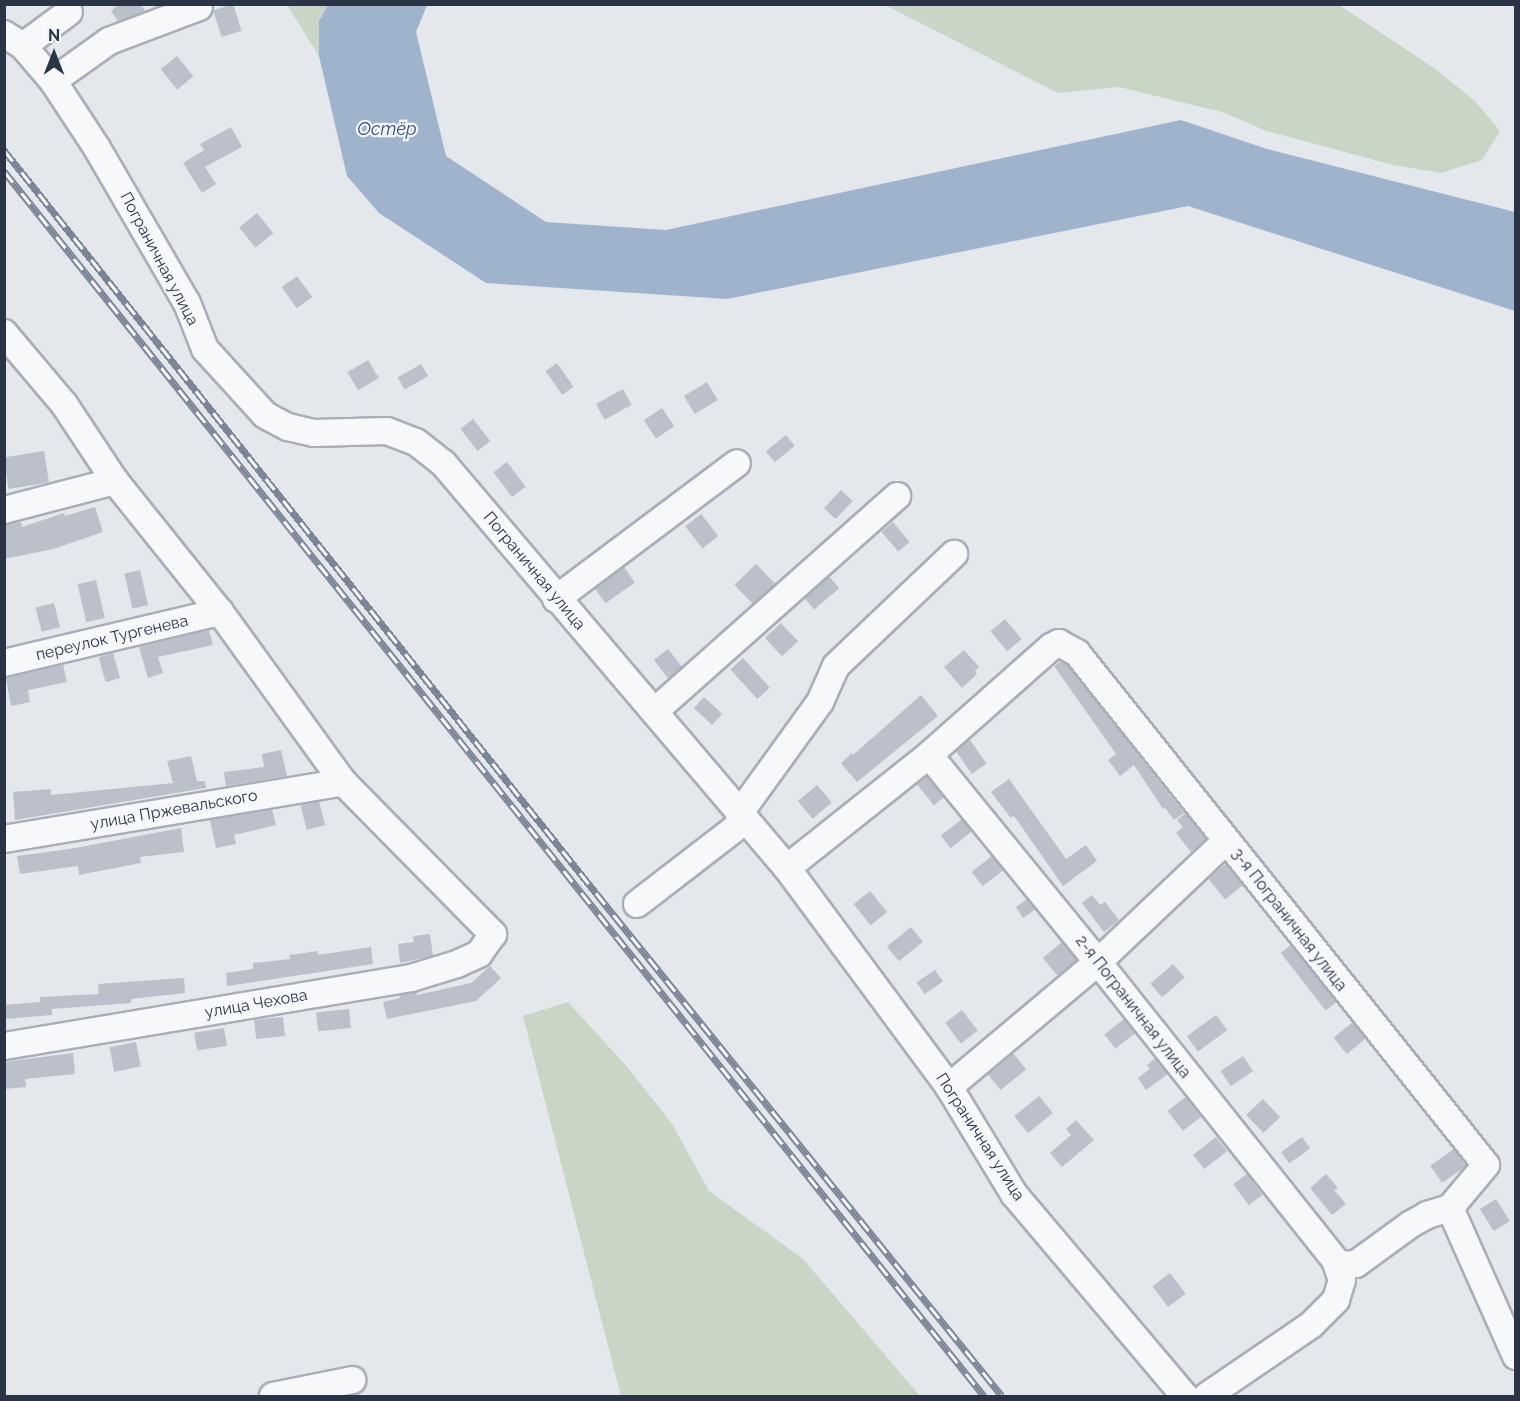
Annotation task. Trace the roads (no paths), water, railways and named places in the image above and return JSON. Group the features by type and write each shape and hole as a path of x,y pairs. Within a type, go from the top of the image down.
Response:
{"street":[{"path":"53,81 109,41 199,7"},
{"path":"14,40 69,12"},
{"name":"Пограничная улица","path":"14,40 53,81 125,195 187,303 205,349 265,415 288,427 314,433 387,431 416,442 443,463 556,599 655,711 739,814 787,867 949,1087 1014,1194 1185,1396"},
{"path":"8,341 63,404 115,481 220,612 343,782"},
{"path":"556,599 737,463"},
{"path":"4,510 115,481"},
{"path":"655,711 897,496"},
{"path":"637,904 741,824 739,814 820,702 836,666 954,554"},
{"name":"переулок Тургенева","path":"4,663 220,612"},
{"name":"3-я Пограничная улица","path":"929,755 1051,647 1059,643 1077,653 1486,1165 1450,1208"},
{"path":"787,867 929,755"},
{"name":"2-я Пограничная улица","path":"929,755 1098,962 1335,1260 1342,1280 1336,1300 1311,1325 1208,1396"},
{"name":"улица Пржевальского","path":"4,839 343,782"},
{"name":"улица Чехова","path":"4,1046 411,978 457,964 479,954 493,934 343,782"},
{"path":"949,1087 1098,962 1226,841"},
{"path":"1335,1260 1340,1265 1356,1264 1411,1224 1427,1215 1450,1208 1515,1356"},
{"path":"273,1396 352,1380"}],"water":[{"name":"Остёр","path":"328,5 427,5 416,32 446,156 546,222 666,230 1181,120 1267,149 1515,212 1515,311 1188,206 727,299 486,283 379,213 347,176 319,56 319,21"}],"railway":[{"path":"4,150 596,893 1002,1396"},
{"path":"4,171 984,1396"}]}
